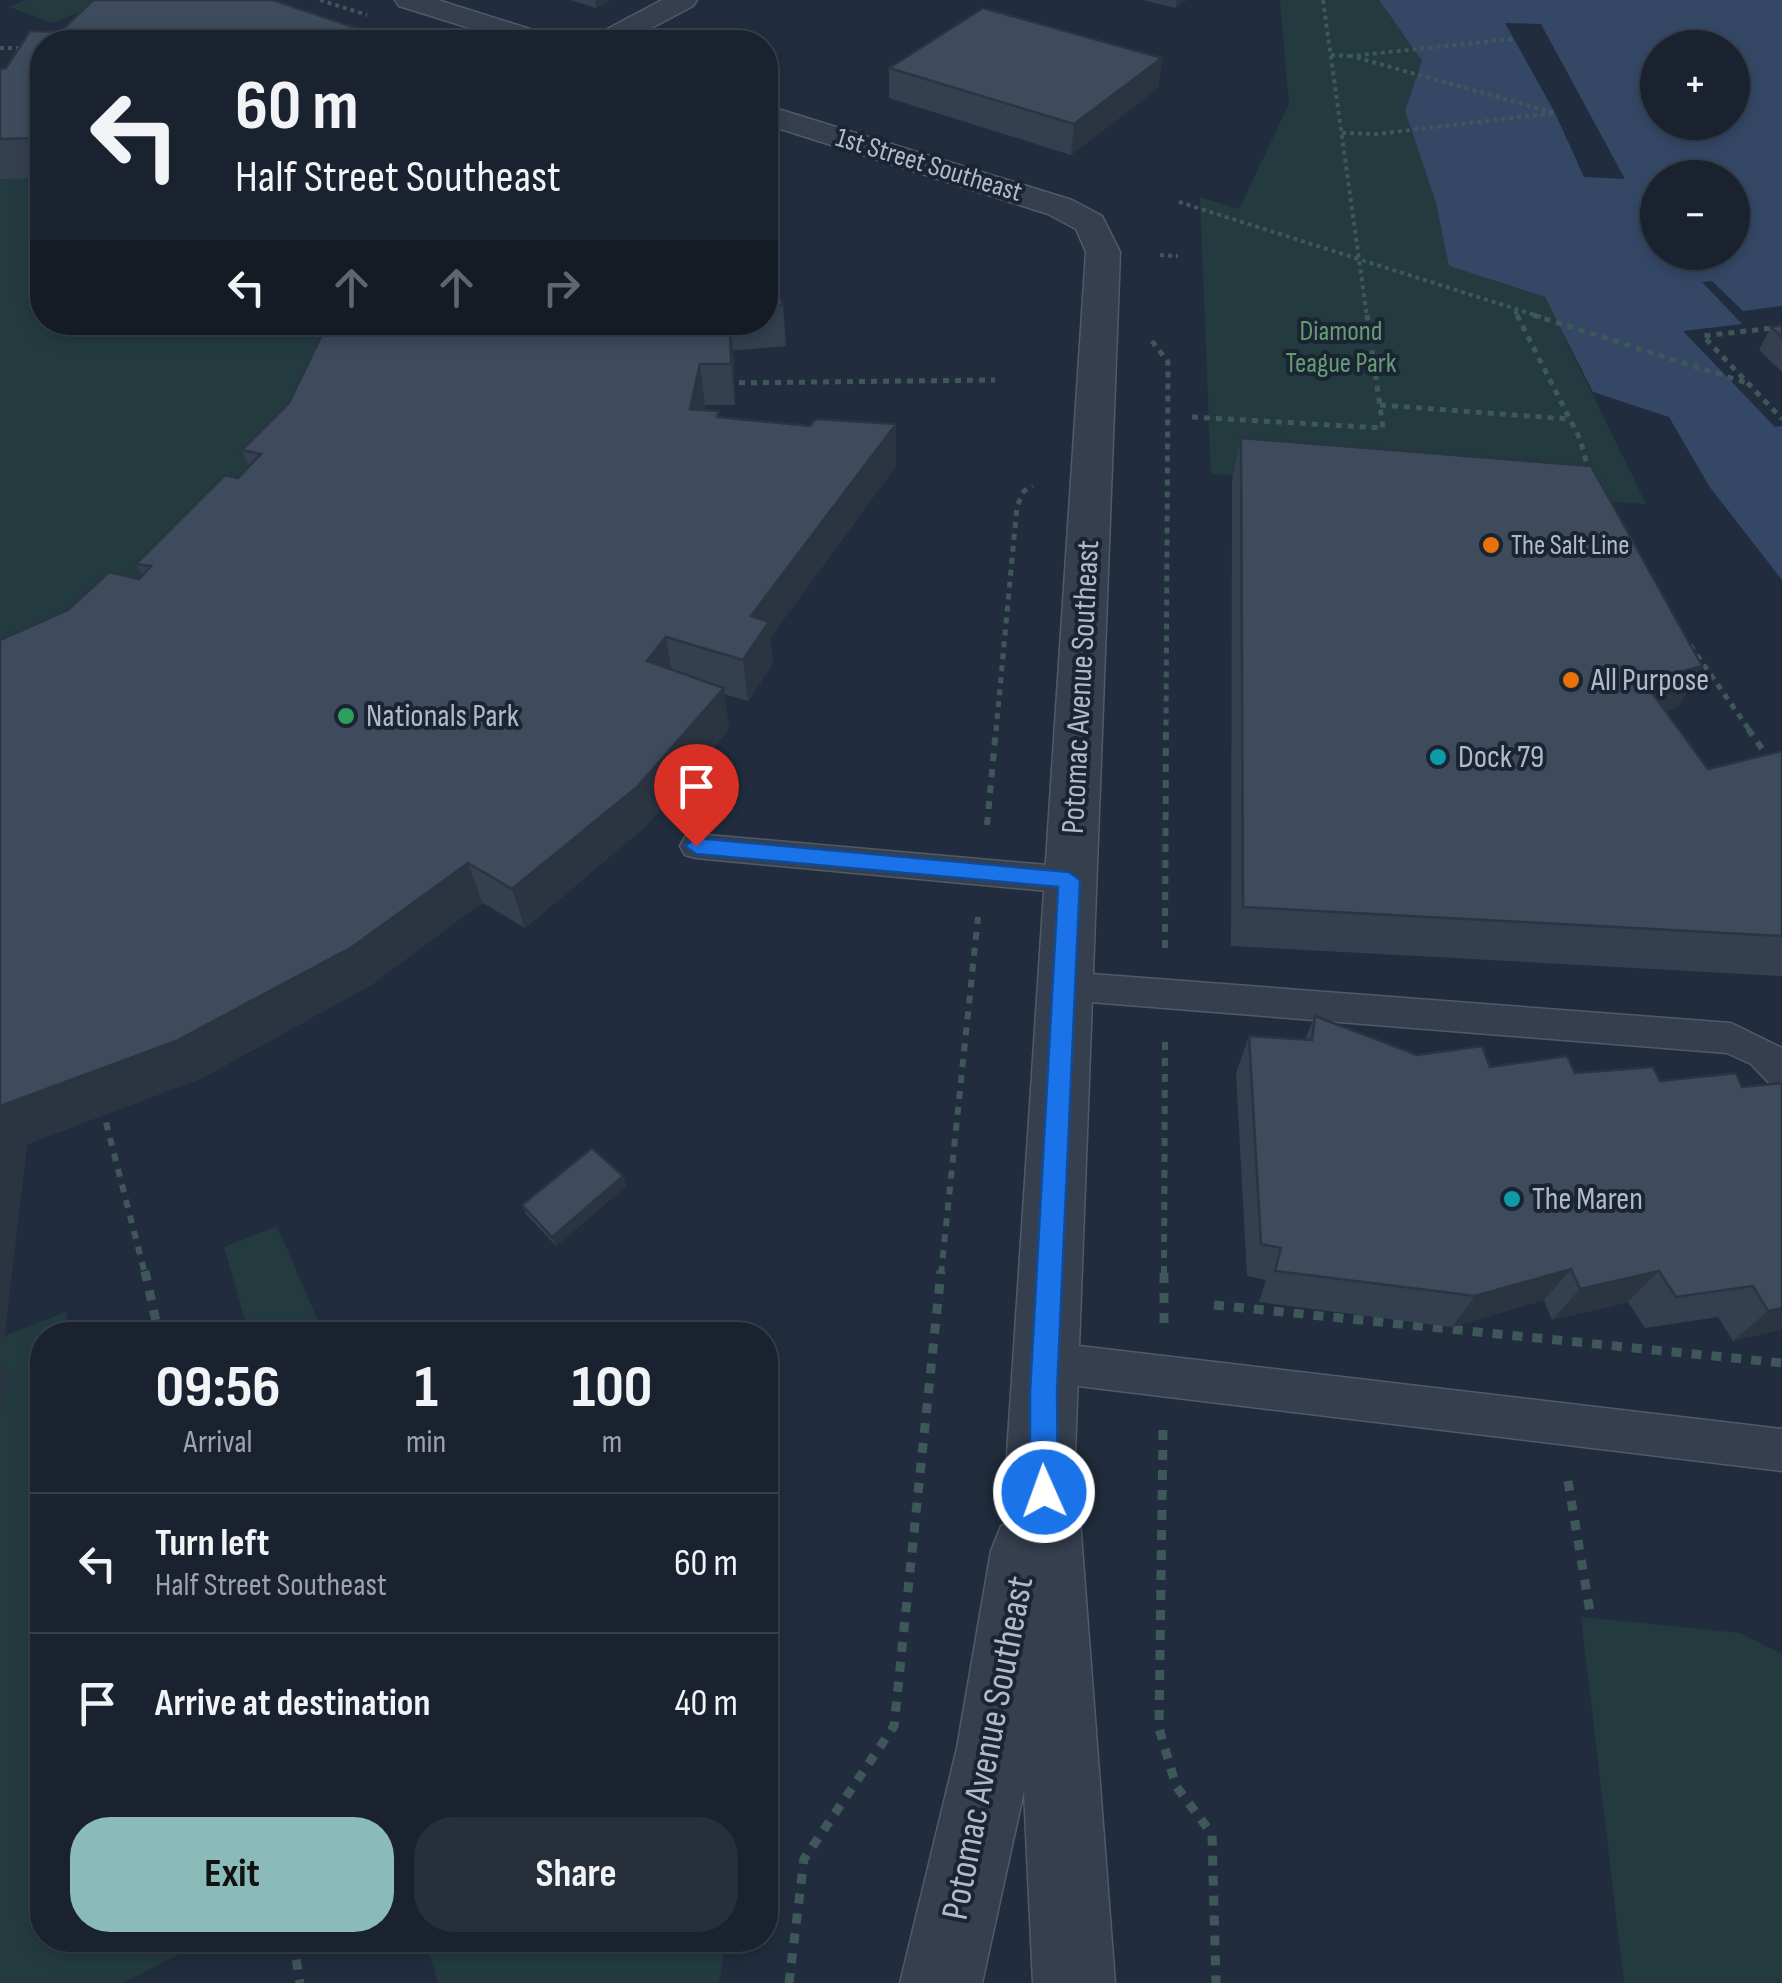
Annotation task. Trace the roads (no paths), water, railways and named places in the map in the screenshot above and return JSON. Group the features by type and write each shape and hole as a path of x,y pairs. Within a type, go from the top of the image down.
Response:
{"street":[{"path":"409,0 504,30"},
{"path":"627,30 683,0"},
{"name":"1st Street Southeast","path":"778,118 1045,202 1090,224"},
{"name":"Potomac Avenue Southeast","path":"1074,1983 1041,1454 1069,880 1105,274 1104,252 1090,224"},
{"name":"Potomac Avenue Southeast","path":"940,1983 995,1748 1041,1454"}],"lane":[{"path":"696,846 1069,880"},
{"path":"1065,986 1731,1038 1764,1053 1782,1072"},
{"path":"1045,1362 1782,1450"}],"water":[{"path":"1379,0 1782,0 1782,580 1709,486 1669,417 1593,392 1545,297 1449,266 1436,203 1405,111 1422,61"}],"place":[{"name":"The Salt Line","path":"1491,545"},
{"name":"All Purpose","path":"1571,680"},
{"name":"Nationals Park","path":"346,716"},
{"name":"Dock 79","path":"1438,757"},
{"name":"The Maren","path":"1512,1199"}],"park label":[{"name":"Diamond Teague Park","path":"1341,347"}]}
